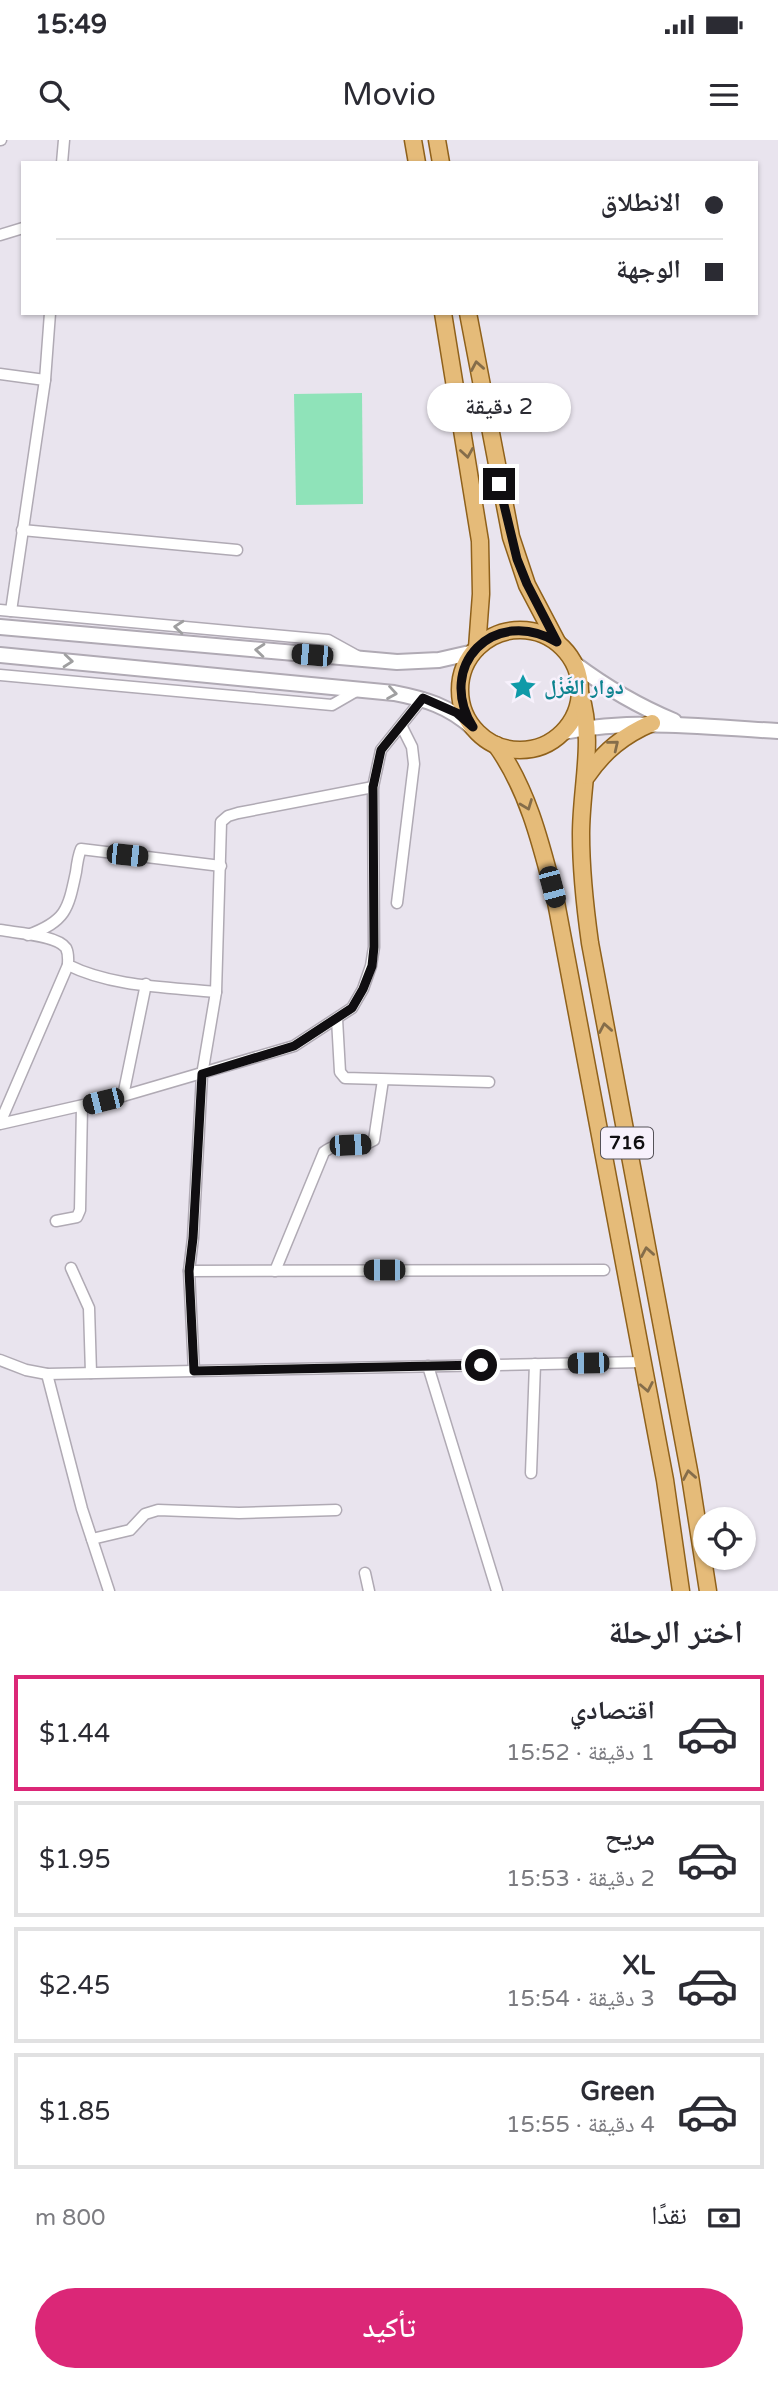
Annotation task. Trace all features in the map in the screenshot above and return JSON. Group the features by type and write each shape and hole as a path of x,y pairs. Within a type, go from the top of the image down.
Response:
{"main road":[{"path":"413,140 416,161"},
{"path":"438,140 441,161"},
{"path":"443,315 480,541 481,594 475,650 462,673 460,687 461,701 473,727"},
{"name":"716","path":"468,315 511,537 527,584 557,642 575,664 588,727 582,856 590,943 690,1476 708,1591"},
{"path":"0,626 397,662 429,661 475,650 495,635 516,629 544,635 557,642"},
{"path":"0,655 360,688 423,698 457,713 473,727"},
{"path":"575,664 629,701 682,724"},
{"name":"716","path":"564,732 578,707 580,693"},
{"path":"585,778 595,763 620,739 652,723"},
{"path":"496,745 525,750 539,747 564,732 588,727 652,723 778,731"},
{"name":"716","path":"473,727 483,738 496,745 509,764 538,834 556,902 665,1480 681,1591"}],"street":[{"path":"62,161 64,140"},
{"path":"0,235 21,229"},
{"path":"50,315 45,380 22,530 5,610 328,640 364,659"},
{"path":"0,374 45,380"},
{"path":"22,530 237,550"},
{"path":"0,675 332,705 360,688"},
{"path":"0,1123 123,1096 294,1046 352,1008 372,966 373,787 381,750 423,698"},
{"path":"397,904 414,764 412,747 402,727"},
{"path":"194,1371 189,1271 202,1074 216,992 221,822 228,816 373,787"},
{"path":"28,935 50,926 62,917 81,849 221,866"},
{"path":"0,930 56,939 65,946 68,954 68,965 0,1123"},
{"path":"68,965 87,973 146,984 216,992"},
{"path":"123,1096 146,984"},
{"path":"337,1019 342,1075 350,1079 489,1082"},
{"path":"275,1271 324,1152 331,1147 366,1144 374,1140 383,1080"},
{"path":"56,1221 77,1217 80,1210 82,1106"},
{"path":"71,1268 89,1308 92,1373"},
{"path":"189,1271 604,1270"},
{"path":"0,1360 26,1370 47,1374 642,1362"},
{"path":"531,1473 535,1364"},
{"path":"428,1366 497,1591"},
{"path":"47,1374 82,1509 109,1591"},
{"path":"92,1539 130,1530 145,1514 158,1510 239,1513 336,1510"},
{"path":"365,1573 369,1591"}],"green space":[{"path":"362,393 363,504 296,505 294,394"}],"place":[{"name":"دوار الغَزْل","path":"523,687"}],"route":[{"path":"481,1365 194,1371 189,1271 202,1074 294,1046 337,1019 352,1008 372,966 373,787 381,750 423,698 457,713 473,727 465,715 461,701 462,673 468,659 488,639 501,632 516,629 530,630 557,642 517,559 499,484"}]}
